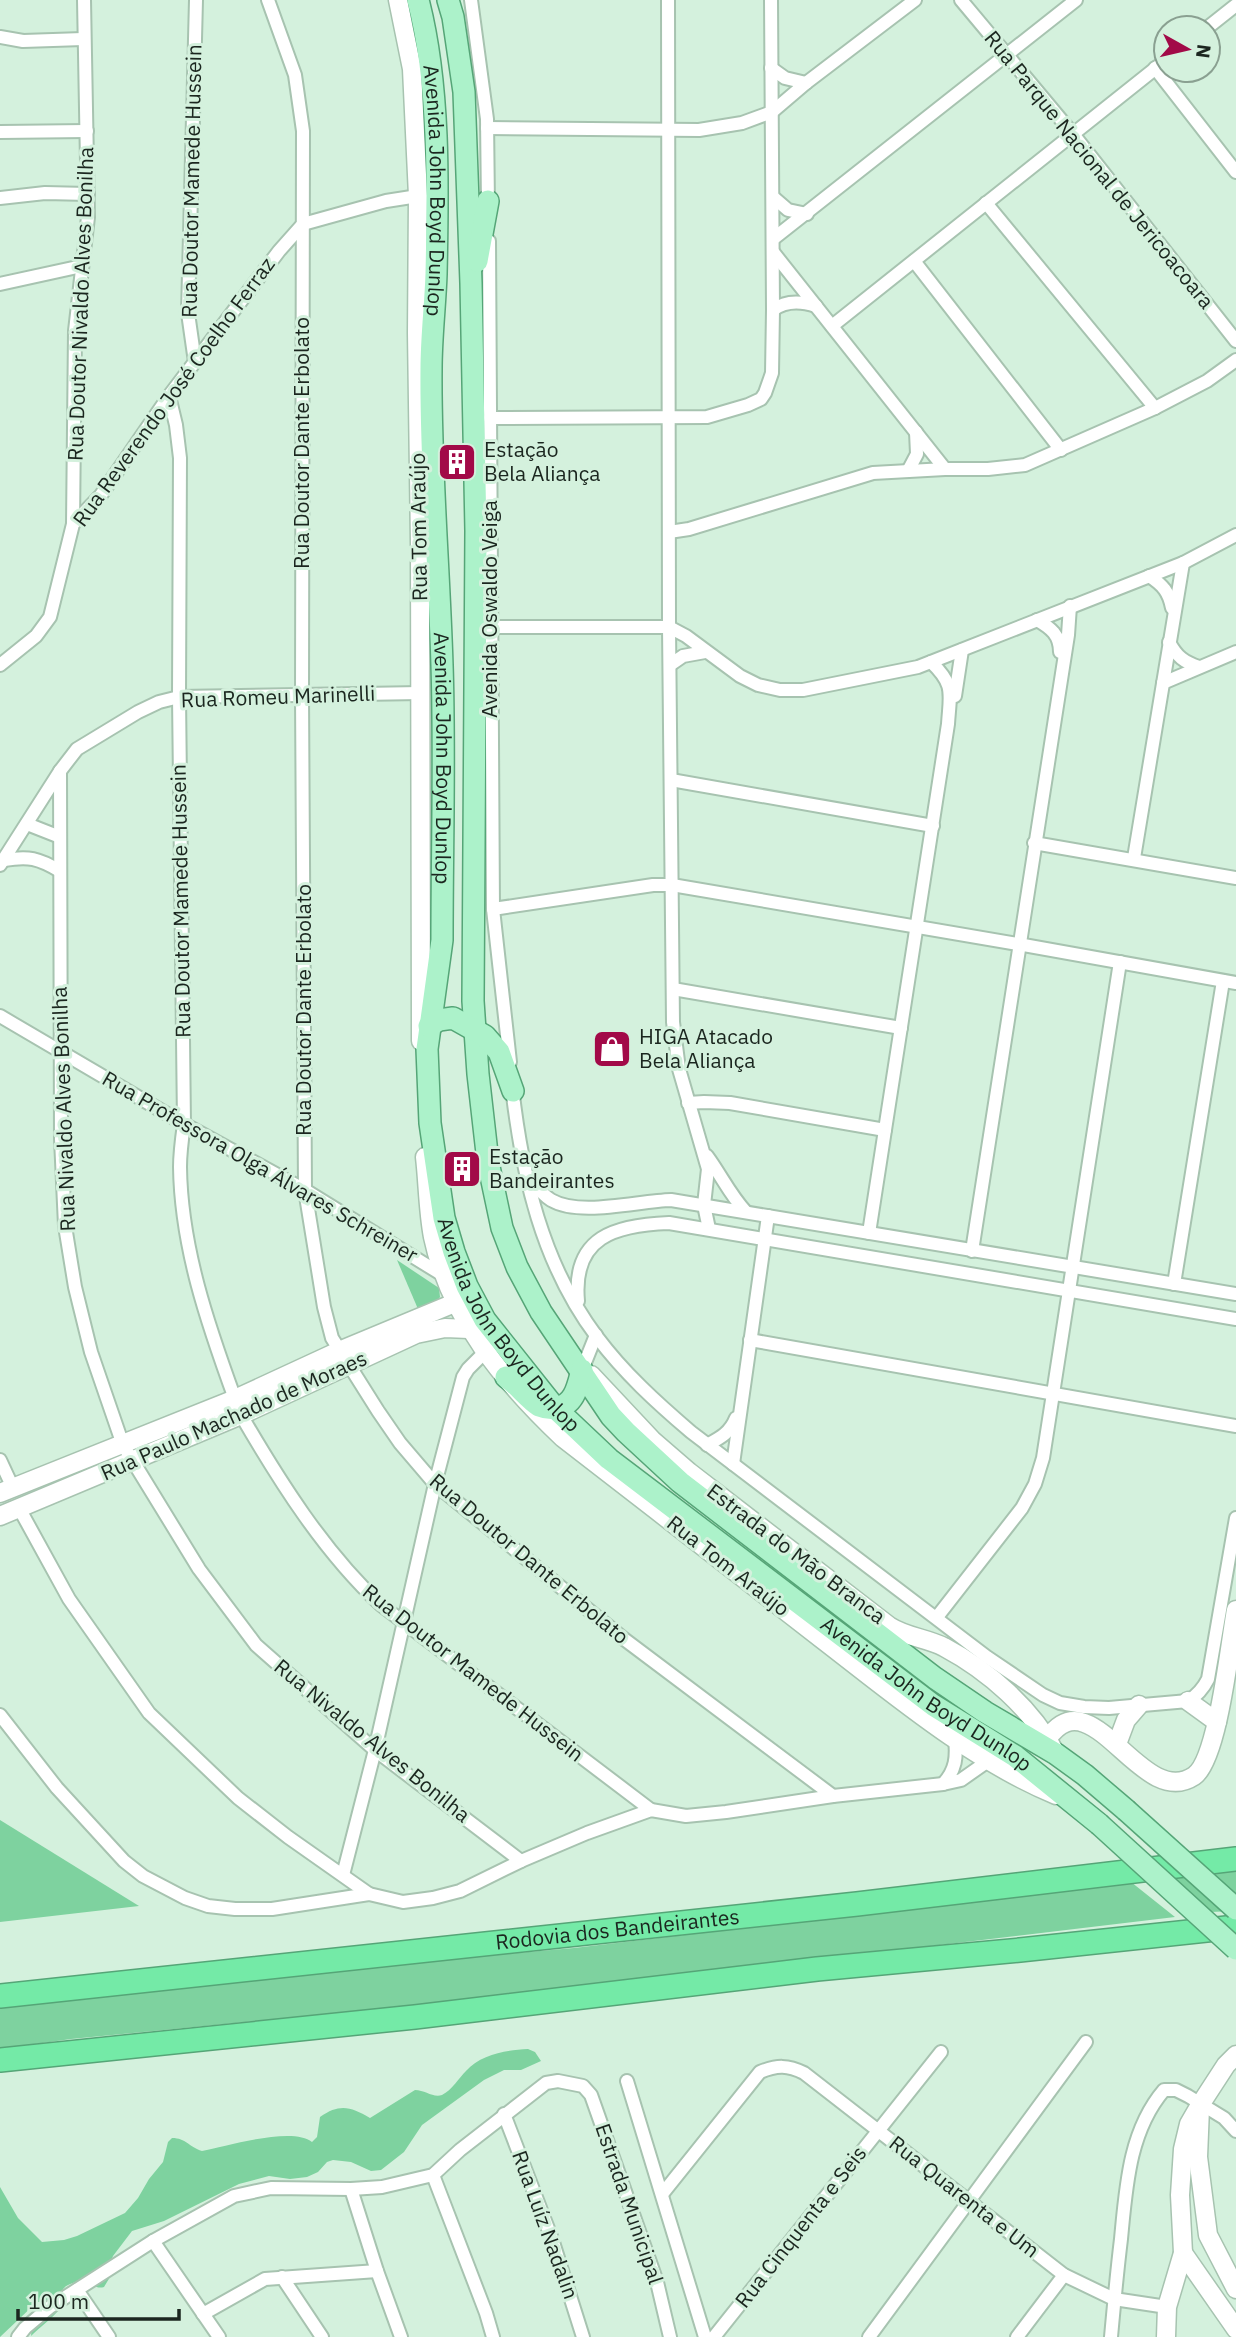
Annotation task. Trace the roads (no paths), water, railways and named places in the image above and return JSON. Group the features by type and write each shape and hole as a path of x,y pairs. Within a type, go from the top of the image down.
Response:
{"highway":[{"name":"Rodovia dos Bandeirantes","path":"0,1996 830,1907 1236,1859"},
{"path":"0,2060 415,2017 817,1969 1236,1927"}],"main road":[{"name":"Rua Tom Araújo","path":"398,0 412,69 418,196 424,1055"},
{"name":"Avenida John Boyd Dunlop","path":"418,0 430,64 436,177 431,421 442,677 441,956 424,1055 428,1143 444,1218 467,1286 485,1320 555,1408 609,1459 933,1705 1015,1756 1099,1824 1236,1949"},
{"name":"Avenida John Boyd Dunlop","path":"448,0 464,92 471,283 475,531 475,1029 488,1163 502,1228 517,1267 541,1312 618,1424 680,1482 935,1678 985,1712 1052,1746 1236,1909"},
{"path":"471,283 483,239 488,201"},
{"path":"429,1026 439,1020 453,1018 475,1029 492,1042 499,1052 513,1091"},
{"path":"428,1143 433,1237 457,1302"},
{"name":"Avenida John Boyd Dunlop","path":"457,1302 485,1352 506,1377"},
{"name":"Rua Paulo Machado de Moraes","path":"0,1516 131,1461 238,1407 339,1350 457,1302"},
{"name":"Rua Paulo Machado de Moraes","path":"6,1490 123,1445 350,1366 416,1334 432,1329 470,1329"},
{"path":"506,1377 538,1405 555,1408 563,1406 571,1399 582,1370"},
{"name":"Estrada do Mão Branca","path":"582,1370 595,1379 652,1440 689,1472 889,1626 943,1647 1010,1695 1052,1746"},
{"name":"Rua Tom Araújo","path":"506,1377 522,1398 563,1438 921,1715 1020,1780 1072,1802"},
{"path":"1052,1746 1055,1728 1066,1723 1079,1722 1093,1727 1117,1744 1150,1775 1170,1782 1185,1780 1195,1775 1202,1768 1212,1743 1236,1610"},
{"path":"1188,1701 1217,1722"},
{"path":"1117,1744 1126,1720 1139,1705"},
{"path":"1166,2337 1167,2307 1183,2253 1180,2194 1183,2149 1189,2124 1226,2065 1236,2055"},
{"path":"1200,2105 1198,2157 1208,2235 1236,2290"},
{"path":"1183,2253 1208,2235"},
{"path":"1183,2253 1234,2323"}],"street":[{"name":"Rua Doutor Nivaldo Alves Bonilha","path":"74,524 75,331 89,194 83,0"},
{"name":"Rua Doutor Mamede Hussein","path":"195,362 188,313 196,0"},
{"name":"Rua Doutor Dante Erbolato","path":"268,0 295,75 303,131 302,695 306,1190 324,1307 332,1338 393,1433 435,1484 624,1639 833,1796"},
{"path":"668,0 673,1022 679,1069 705,1153 708,1181 704,1205 709,1229"},
{"path":"490,418 717,416 761,399 772,373 771,0"},
{"path":"487,128 699,130 742,123 772,112 915,0"},
{"name":"Rua Parque Nacional de Jericoacoara","path":"961,0 1073,134 1236,341"},
{"path":"773,245 807,214 1076,0"},
{"name":"Avenida Oswaldo Veiga","path":"473,2 487,128 493,909 516,1126 524,1171 546,1242 579,1308 596,1335 656,1402 707,1445 987,1657"},
{"path":"1222,16 1236,5"},
{"path":"0,37 23,41 83,39"},
{"path":"771,68 785,78 806,83"},
{"path":"832,326 1152,70"},
{"path":"1167,84 1236,172"},
{"path":"0,132 87,131"},
{"path":"0,198 45,193 89,194"},
{"path":"303,224 386,201 418,196"},
{"path":"773,197 788,210 807,214"},
{"path":"986,203 1155,408"},
{"name":"Rua Reverendo José Coelho Ferraz","path":"0,665 36,636 50,617 74,524 101,495 195,362 279,251 303,224"},
{"path":"773,245 816,306 945,468"},
{"path":"914,261 1061,450"},
{"path":"0,284 82,266"},
{"path":"773,288 787,284 803,289"},
{"path":"773,310 778,306 802,301 816,306"},
{"path":"669,532 689,529 873,473 1025,465 1155,408 1207,381 1236,360"},
{"name":"Rua Doutor Mamede Hussein","path":"170,396 180,457 179,697 184,1124 180,1167 194,1271 209,1327 238,1407 266,1457 351,1575 381,1605 651,1810"},
{"path":"908,471 917,454 916,432"},
{"path":"489,627 669,627 686,636 740,676 758,685 779,690 803,690 918,667 1182,563 1236,534"},
{"path":"1134,858 1182,563"},
{"path":"1149,576 1163,585 1170,596 1174,615"},
{"path":"972,1251 1070,606"},
{"path":"1037,620 1049,626 1057,635 1060,645 1060,674"},
{"path":"1169,642 1176,655 1185,663 1199,667"},
{"path":"948,723 962,650"},
{"path":"670,665 691,653 705,652"},
{"path":"1163,683 1236,652"},
{"path":"869,1233 948,723 950,686 945,675 931,662"},
{"name":"Rua Romeu Marinelli","path":"2,862 60,771 78,749 102,732 159,702 179,697 421,693"},
{"name":"Rua Nivaldo Alves Bonilha","path":"60,771 61,1139 65,1226 75,1287 91,1352 123,1445 199,1569 256,1645 375,1750 521,1861"},
{"path":"671,780 933,826"},
{"path":"27,824 60,837"},
{"path":"1034,843 1134,858 1236,878"},
{"path":"2,862 25,857 41,859 60,871"},
{"path":"493,909 672,884 1229,982 1174,1284"},
{"path":"937,1617 1022,1508 1035,1484 1043,1458 1120,962"},
{"path":"673,989 901,1028"},
{"name":"Rua Professora Olga Álvares Schreiner","path":"0,1016 184,1124 306,1190 446,1278"},
{"path":"688,1103 730,1103 885,1130"},
{"path":"705,1153 732,1197 746,1212"},
{"path":"524,1171 538,1189 552,1200 570,1207 586,1208 671,1200 1236,1294"},
{"path":"733,1464 768,1216"},
{"path":"579,1308 577,1289 581,1265 596,1242 625,1227 669,1223 1236,1320"},
{"path":"582,1370 596,1335"},
{"path":"750,1340 1236,1426"},
{"path":"343,1874 375,1750 435,1484 463,1377 485,1352"},
{"path":"707,1445 727,1433 739,1412"},
{"path":"0,1460 6,1490"},
{"path":"19,1508 69,1599 149,1713 238,1798 369,1894"},
{"path":"987,1657 1043,1695 1060,1703 1084,1707 1188,1701 1204,1688 1208,1679 1236,1518"},
{"path":"987,1657 1001,1676 1010,1695"},
{"path":"0,1715 91,1828 124,1861 143,1876 184,1898 208,1906 235,1909 272,1909 369,1894 403,1902 433,1898 460,1891 587,1833 651,1810 686,1816 943,1784 961,1780 988,1761"},
{"path":"943,1784 954,1768 955,1738"},
{"path":"869,2337 971,2202 1086,2042"},
{"name":"Rua Cinquenta e Seis","path":"714,2337 941,2052"},
{"name":"Rua Quarenta e Um","path":"663,2193 760,2072 772,2067 790,2066 804,2073 1064,2275 1114,2299 1167,2307"},
{"path":"627,2081 705,2337"},
{"name":"Estrada Municipal","path":"504,2115 546,2083 572,2082 583,2086 591,2095 657,2282 670,2337"},
{"path":"1111,2337 1132,2150 1154,2102 1164,2090 1176,2090 1224,2118 1236,2131"},
{"path":"18,2337 50,2307 153,2241 234,2196 252,2191 295,2188 382,2187 433,2175 504,2115"},
{"name":"Rua Luíz Nadalin","path":"504,2115 552,2239 583,2337"},
{"path":"433,2175 493,2337"},
{"path":"351,2189 401,2337"},
{"path":"153,2241 219,2337"},
{"path":"204,2314 265,2279 377,2271"},
{"path":"1017,2337 1064,2275"},
{"path":"282,2277 322,2337"},
{"path":"77,2290 109,2337"}],"place":[{"name":"Estação Bela Aliança","path":"457,462"},
{"name":"HIGA Atacado Bela Aliança","path":"612,1049"},
{"name":"Estação Bandeirantes","path":"462,1169"}]}
